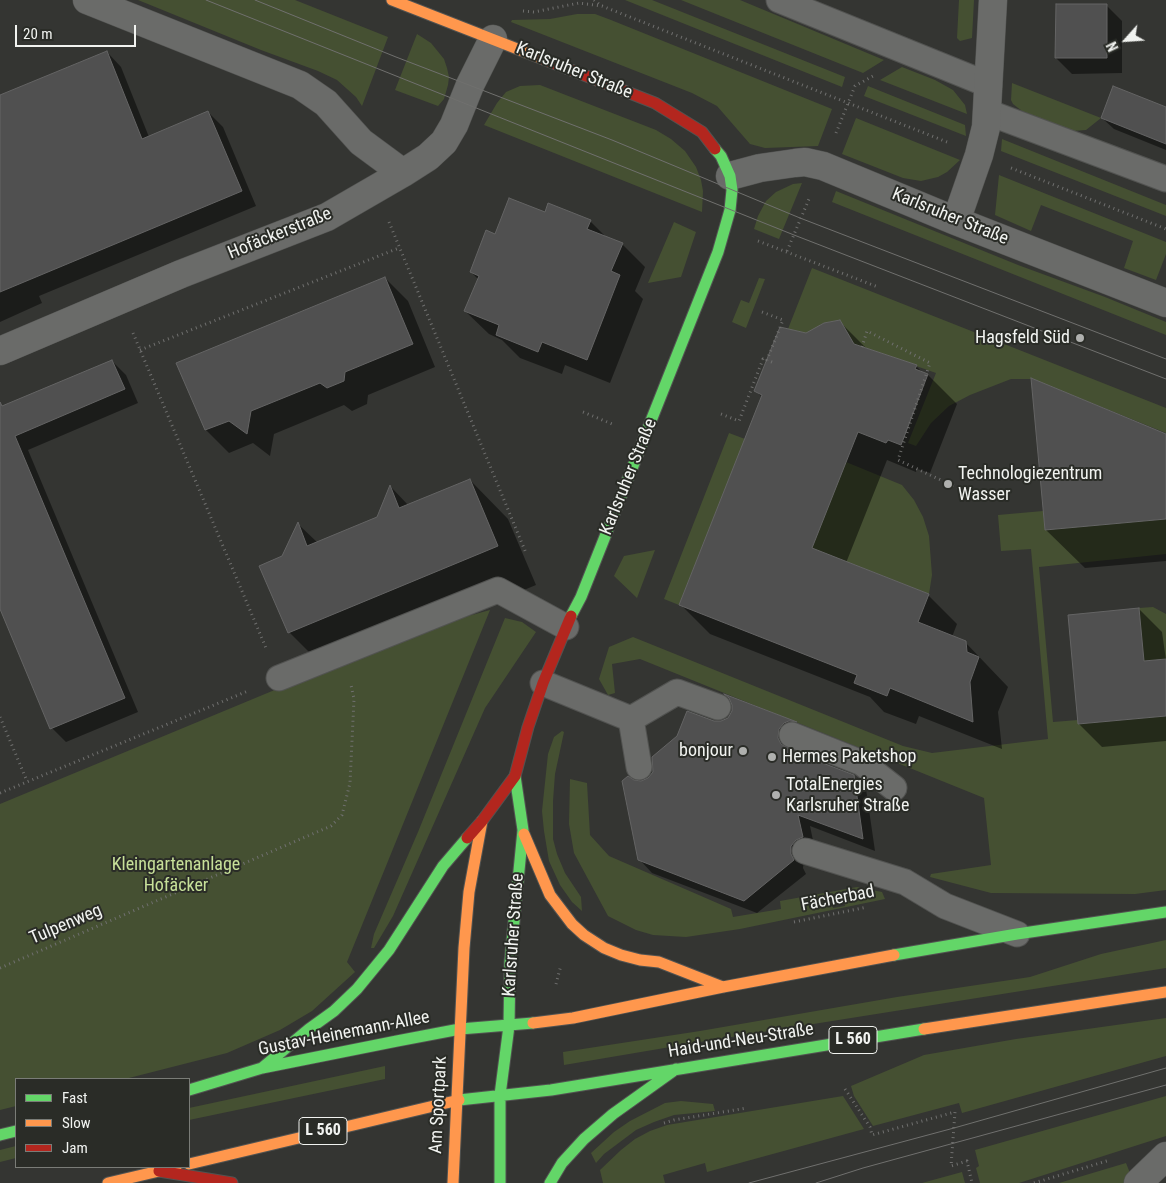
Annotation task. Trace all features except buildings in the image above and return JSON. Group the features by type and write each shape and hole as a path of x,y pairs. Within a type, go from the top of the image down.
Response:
{"street":[{"path":"87,0 300,85 326,103 361,142 403,173"},
{"name":"Karlsruher Straße","path":"392,0 654,103 702,132 721,156 730,176 732,190 726,229 588,580 543,683 528,727 515,776 482,821 469,892 460,1029"},
{"path":"956,221 979,155 986,127 993,0"},
{"name":"Hofäckerstraße","path":"0,351 182,274 327,217 403,173 428,157 444,142 454,126 470,85 493,39"},
{"name":"Karlsruher Straße","path":"730,176 760,168 795,163 805,162 823,166 956,221 1166,303"},
{"name":"Karlsruher Straße","path":"500,1095 509,1026 510,962 523,830 515,776"},
{"path":"262,1068 334,1011 357,989 389,950 443,866 482,821"},
{"path":"523,830 550,895 560,911 584,935 604,948 621,955 659,962 723,987"},
{"path":"509,1026 573,1018 723,987 1017,934 1166,912"},
{"name":"Haid-und-Neu-Straße","path":"500,1095 551,1090 1166,992"},
{"name":"Gustav-Heinemann-Allee","path":"190,1090 262,1068 460,1029 509,1026"},
{"name":"Am Sportpark","path":"454,1183 460,1029"},
{"path":"550,1183 562,1163 584,1139 613,1114 676,1069"},
{"path":"500,1095 500,1183"},
{"name":"L 560","path":"190,1164 457,1100 500,1095"},
{"path":"0,1135 15,1131"},
{"path":"1138,1183 1166,1156"},
{"path":"108,1183 172,1168"},
{"path":"159,1171 232,1183"}],"lane":[{"path":"779,0 989,85"},
{"path":"988,112 1166,179"},
{"path":"279,678 498,590 566,627"},
{"path":"543,683 631,719"},
{"path":"631,719 677,692 718,707"},
{"path":"631,719 639,767"},
{"path":"792,735 862,762 894,788"},
{"path":"805,851 905,882 945,906 1017,934"}],"path":[{"path":"594,0 602,6"},
{"path":"516,11 534,12 579,3 602,6 1166,230"},
{"path":"823,166 788,251 878,287"},
{"path":"375,189 526,553"},
{"path":"279,678 140,350 399,248"},
{"path":"762,312 783,320 767,360"},
{"path":"862,346 867,332 930,363 898,460 973,495"},
{"path":"721,414 739,421 763,359 774,363"},
{"path":"583,412 619,427"},
{"path":"0,793 255,688"},
{"name":"Tulpenweg","path":"0,968 331,826 342,815 350,783 354,700"},
{"path":"0,717 27,782"},
{"name":"Fächerbad","path":"794,922 868,907"},
{"path":"846,1089 870,1127 872,1135 955,1112 951,1166 967,1161 972,1183"},
{"path":"660,1124 747,1108"},
{"path":"1034,1183 1118,1157"}],"green space":[{"path":"138,0 295,0 388,37 362,106 356,97 337,80 318,71"},
{"path":"625,0 652,0 845,77 842,87"},
{"path":"681,0 740,0 884,60 863,73"},
{"path":"959,0 974,0 972,38 960,41 957,38"},
{"path":"577,14 595,14 832,109 818,146 765,148 750,144 717,106 692,93 511,22 512,20 550,19"},
{"path":"417,34 431,43 444,59 447,68 448,85 444,99 438,106 395,90"},
{"path":"902,67 935,80 953,90 965,105 967,114 880,80"},
{"path":"1012,83 1101,118 1086,130 1073,131 1022,111 1011,100"},
{"path":"540,85 656,130 671,139 685,151 696,167 703,191 702,212 484,125 506,92 520,86"},
{"path":"868,86 965,125 966,136 864,96"},
{"path":"856,118 960,160 947,172 938,177 921,181 903,178 842,154"},
{"path":"1002,139 1166,205 1166,216 1001,151"},
{"path":"999,175 1166,242 1166,254 1156,280 1124,268 1133,241 1041,205 1031,231 995,215"},
{"path":"802,183 779,239 754,229 766,201 776,192 793,184"},
{"path":"836,191 1018,265 1166,322 1166,335 832,202"},
{"path":"674,222 696,232 681,277 648,283"},
{"path":"812,268 1166,408 1166,433 1037,381 1031,379 1011,379 970,395 949,406 931,423 916,446 908,443 936,373 848,342 844,326 838,322 833,321 820,325 814,335 788,329"},
{"path":"759,278 765,279 746,328 732,322 741,300 749,303"},
{"path":"729,433 745,439 679,605 664,599"},
{"path":"846,462 902,485 914,500 923,517 929,536 932,575 929,594 812,548"},
{"path":"1043,511 1045,530 1166,519 1166,554 1039,567 1053,722 1078,720 1079,724 1166,716 1166,890 1135,894 991,893 930,877 931,874 991,865 984,798 640,659 612,664 615,693 608,695 599,679 609,647 633,637 903,746 932,753 1048,739 1031,549 1001,551 998,515"},
{"path":"655,550 637,598 614,576 624,556"},
{"path":"1153,607 1166,614 1166,659 1144,661 1139,608"},
{"name":"Kleingartenanlage Hofäcker","path":"490,610 347,962 355,972 312,1011 280,1030 227,1053 129,1078 15,1078 15,1106 0,1110 0,804 277,689 443,623"},
{"path":"505,618 522,622 536,632 485,708 393,916 374,948 371,948 374,934 418,832"},
{"path":"562,731 564,732 555,774 553,839 565,873 581,897 582,911 572,902 560,885 549,861 544,831 542,811 548,754 554,737"},
{"path":"570,779 587,783 590,835 609,856 731,909 733,917 781,909 780,901 857,887 882,892 885,899 740,929 686,937 653,935 636,930 608,916 574,853 569,824","holes":["843,893 845,906 833,908 831,895"]},
{"path":"1166,940 1166,968 564,1065 563,1052 1030,977 1101,954"},
{"path":"1166,1018 1166,1056 962,1113 959,1103 873,1126 854,1096 851,1086 924,1055 1016,1039"},
{"path":"385,1066 385,1079 190,1120 190,1108"},
{"path":"843,1096 864,1129 707,1172 705,1163 663,1175 665,1183 603,1183 600,1170 635,1139 650,1131 667,1125"},
{"path":"1166,1096 1166,1136 1019,1183 980,1183 976,1168 979,1166 975,1150"},
{"path":"681,1101 713,1104 715,1111 674,1115 654,1122 636,1130 604,1154 596,1163 591,1153 614,1132 630,1121 665,1103"},
{"path":"15,1146 15,1158 0,1162 0,1150"},
{"path":"1126,1163 1134,1183 1059,1183"},
{"path":"962,1172 965,1183 922,1183"}],"tram line":[{"path":"206,0 794,235 1166,379"},
{"path":"255,0 396,57 612,140 800,218 1166,359"},
{"path":"749,1183 1166,1068"},
{"path":"816,1183 863,1168 1166,1085"}],"traffic: fast":[{"path":"571,616 581,597 718,252 730,210 732,190 730,176 721,156 715,149"},
{"path":"500,1183 500,1095 509,1026 510,962 523,830 515,776"},
{"path":"262,1068 334,1011 357,989 389,950 443,866 467,838"},
{"path":"894,955 1017,934 1166,912"},
{"path":"190,1090 262,1068 397,1041 460,1029 533,1023"},
{"path":"459,1100 551,1090 924,1029"},
{"path":"550,1183 562,1163 584,1139 613,1114 676,1069"},
{"path":"0,1135 15,1131"}],"traffic: slow":[{"path":"392,0 543,59"},
{"path":"453,1183 464,948 469,892 482,821"},
{"path":"524,834 550,895 572,924 584,935 604,948 621,955 659,962 723,987"},
{"path":"533,1023 573,1018 723,987 894,955"},
{"path":"924,1029 1166,992"},
{"path":"190,1164 459,1100"},
{"path":"108,1183 172,1168"}],"traffic: jam":[{"path":"543,59 655,103 702,132 715,149"},
{"path":"467,838 515,776 528,727 543,683 571,616"},
{"path":"159,1171 232,1183"}],"place":[{"name":"Hagsfeld Süd","path":"1080,338"},
{"name":"Technologiezentrum Wasser","path":"948,484"},
{"name":"bonjour","path":"743,751"},
{"name":"Hermes Paketshop","path":"772,757"},
{"name":"TotalEnergies Karlsruher Straße","path":"776,795"}]}
